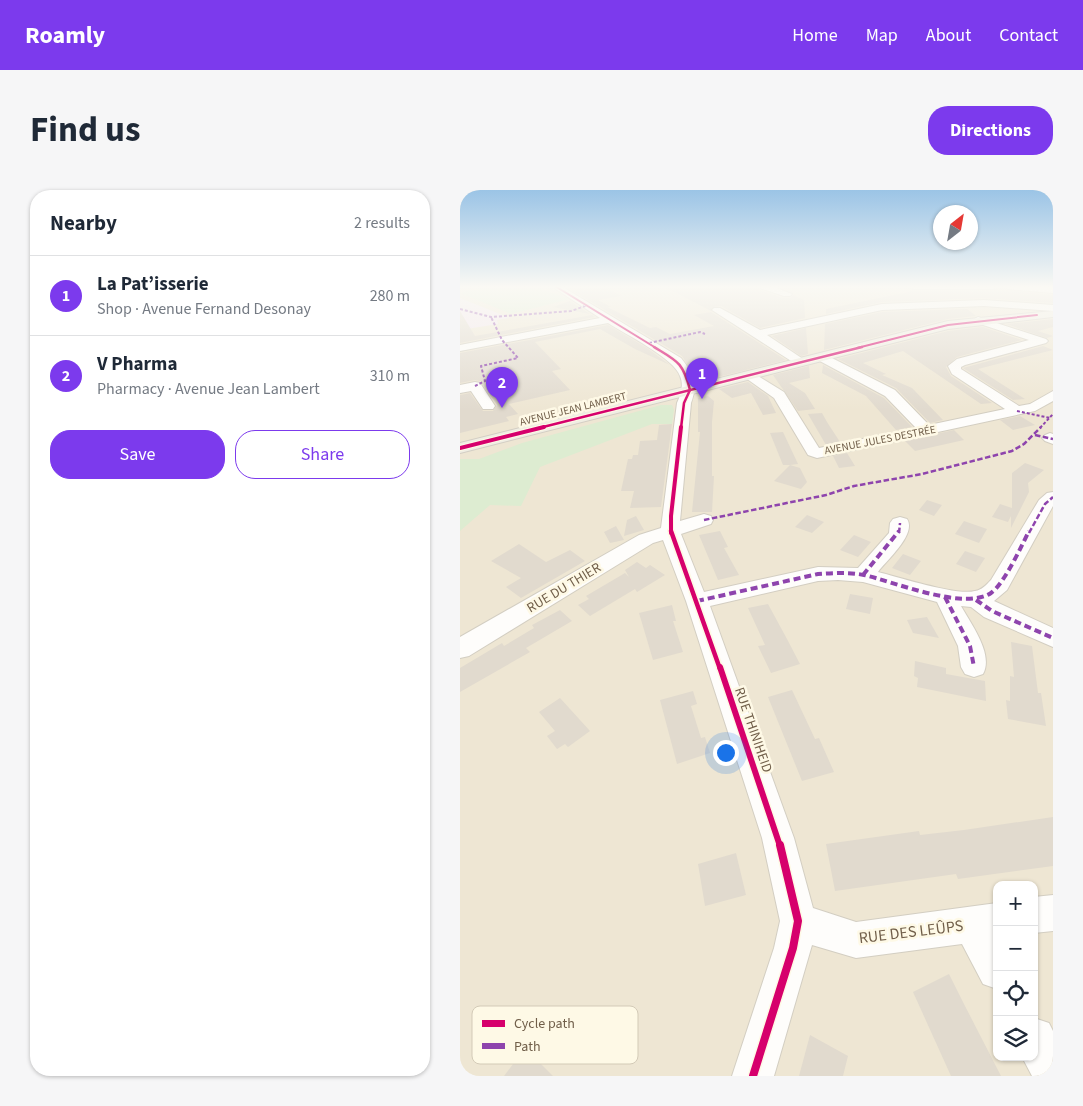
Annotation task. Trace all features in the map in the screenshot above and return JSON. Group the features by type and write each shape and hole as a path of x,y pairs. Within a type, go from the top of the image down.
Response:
{"main road":[{"name":"AVENUE JEAN LAMBERT","path":"460,448 935,327"}],"street":[{"path":"460,348 568,327"},
{"path":"624,327 677,360 685,371 690,390"},
{"path":"747,327 799,362"},
{"path":"758,334 789,327"},
{"path":"1000,327 1053,344"},
{"path":"1017,411 956,371 954,366 961,362 1040,341"},
{"path":"822,357 890,393 926,432"},
{"name":"AVENUE JULES DESTRÉE","path":"749,376 779,395 814,452 926,432 1035,407 1052,397"},
{"path":"460,389 475,386 488,406"},
{"name":"RUE THINIHEID","path":"690,390 684,403 671,531 697,601 778,838 798,921 793,948 753,1076"},
{"path":"976,600 991,593 999,585 1045,504 1053,497"},
{"name":"RUE DU THIER","path":"460,650 646,540 704,520"},
{"path":"862,575 900,534 900,523"},
{"path":"697,601 818,574 862,575 945,597 976,600 992,611 1053,638"},
{"path":"945,597 970,646 974,667"},
{"path":"1038,915 1053,913"},
{"name":"RUE DES LEÛPS","path":"798,921 835,935 856,940 985,923"},
{"path":"985,923 993,954"},
{"path":"1038,1045 1053,1071"}],"shaded area":[{"path":"460,327 1053,327 1053,1076 460,1076"},
{"path":"460,327 477,327 460,330"}],"green space":[{"path":"661,405 672,405 674,410 672,424 652,424 540,467 521,506 490,505 460,531 460,459 479,459 522,443"}],"building":[{"path":"460,327 470,327 475,336 523,327 541,327 460,343"},
{"path":"596,327 612,327 647,348 670,365 635,349 600,329 535,342 561,369 552,371 570,390 509,404 518,414 506,417 509,421 460,433 460,395 470,393 483,411 493,411 497,405 480,381 460,383 460,353"},
{"path":"634,327 657,327 670,334 707,327 735,327 786,360 706,380 692,372 682,356"},
{"path":"825,327 915,327 824,350"},
{"path":"984,327 1022,340 957,357 946,367 951,376 992,403 981,404 903,351 863,363 886,374 882,375 912,388 943,420 930,423 896,388 838,359 948,331"},
{"path":"1016,327 1052,327 1038,331 1053,336 1047,338"},
{"path":"806,328 808,354 801,356 772,336"},
{"path":"1043,346 1053,350 978,369 1025,399 1013,400 963,368"},
{"path":"823,365 884,398 912,427 896,430 866,396 822,373"},
{"path":"809,366 810,378 789,383 805,393 815,409 798,411 773,375"},
{"path":"748,382 768,396 776,413 763,415 751,393 732,398 719,389"},
{"path":"708,396 714,401 712,422 712,476 714,476 712,512 692,512 700,432 698,432 698,398"},
{"path":"822,413 840,442 826,445 808,414"},
{"path":"1020,416 1035,425 1013,430 1000,420"},
{"path":"672,424 661,507 630,508 634,491 621,491 628,459 632,459 633,455 638,455 640,441 657,440 659,425"},
{"path":"954,430 964,440 915,451 905,441"},
{"path":"783,432 798,464 783,465 770,433"},
{"path":"847,453 855,466 839,468 833,456"},
{"path":"1025,463 1044,470 1028,483 1029,492 1011,528 1011,516 1008,522 992,517 1000,504 1012,508 1012,473"},
{"path":"790,465 800,468 807,482 801,489 774,481"},
{"path":"927,500 942,505 934,516 919,510"},
{"path":"807,515 824,522 812,533 795,527"},
{"path":"636,516 644,530 624,536 627,520"},
{"path":"964,521 987,529 979,543 955,534"},
{"path":"616,526 624,540 610,543 604,532"},
{"path":"720,531 728,547 724,548 739,575 718,580 699,535"},
{"path":"854,535 871,542 858,557 840,550"},
{"path":"519,544 546,562 570,550 585,561 521,598 506,587 521,578 491,561"},
{"path":"965,551 985,558 976,572 956,564"},
{"path":"903,554 921,561 910,575 892,568"},
{"path":"637,562 646,568 650,565 665,575 637,592 635,589 590,616 578,605 589,599 586,596 625,573 629,577 625,570"},
{"path":"850,594 873,598 870,614 846,609"},
{"path":"768,604 800,664 771,673 758,646 765,645 748,608"},
{"path":"672,605 676,621 673,621 683,652 653,660 639,613"},
{"path":"560,610 572,621 526,648 530,652 460,692 460,668 502,643 504,646 534,628 532,625"},
{"path":"927,617 939,638 913,633 907,620"},
{"path":"1011,642 1032,646 1038,693 1041,693 1046,726 1008,719 1006,700 1010,701 1010,676 1014,677"},
{"path":"915,661 946,668 946,674 985,681 986,701 917,687 918,678 914,676"},
{"path":"792,690 815,739 819,738 834,772 802,781 768,697"},
{"path":"693,691 697,704 691,706 701,738 705,737 710,753 677,764 660,700"},
{"path":"560,698 590,731 568,747 565,744 557,749 547,736 555,731 539,712"},
{"path":"1053,817 1053,866 958,879 956,874 835,891 826,844 919,831 920,835 964,830"},
{"path":"736,853 746,895 705,906 698,864"},
{"path":"949,974 1001,1076 951,1076 913,992"},
{"path":"810,1035 848,1056 843,1076 799,1076"},
{"path":"513,1064 541,1064 553,1076 504,1076"}],"marked path":[{"path":"475,386 485,381 481,366 518,358 502,340 496,327"},
{"path":"649,343 700,332 705,334"},
{"path":"1017,411 1050,418"},
{"path":"704,520 826,495 854,486 922,474 1012,451 1039,430 1053,414"},
{"path":"1035,435 1053,439"},
{"path":"697,601 818,574 838,573 863,575 945,597 976,600 991,593 999,585 1045,504 1053,497"},
{"path":"863,575 899,534 900,523"},
{"path":"945,597 970,646 974,667"},
{"path":"976,600 992,611 1053,638"}],"cycle path":[{"path":"622,327 677,361 685,371 690,390"},
{"path":"460,448 939,327"},
{"path":"690,390 684,403 671,516 671,531 697,601 778,838 798,921 793,948 753,1076"}],"place":[{"name":"La Pat’isserie","path":"702,399"},
{"name":"V Pharma","path":"502,408"}]}
